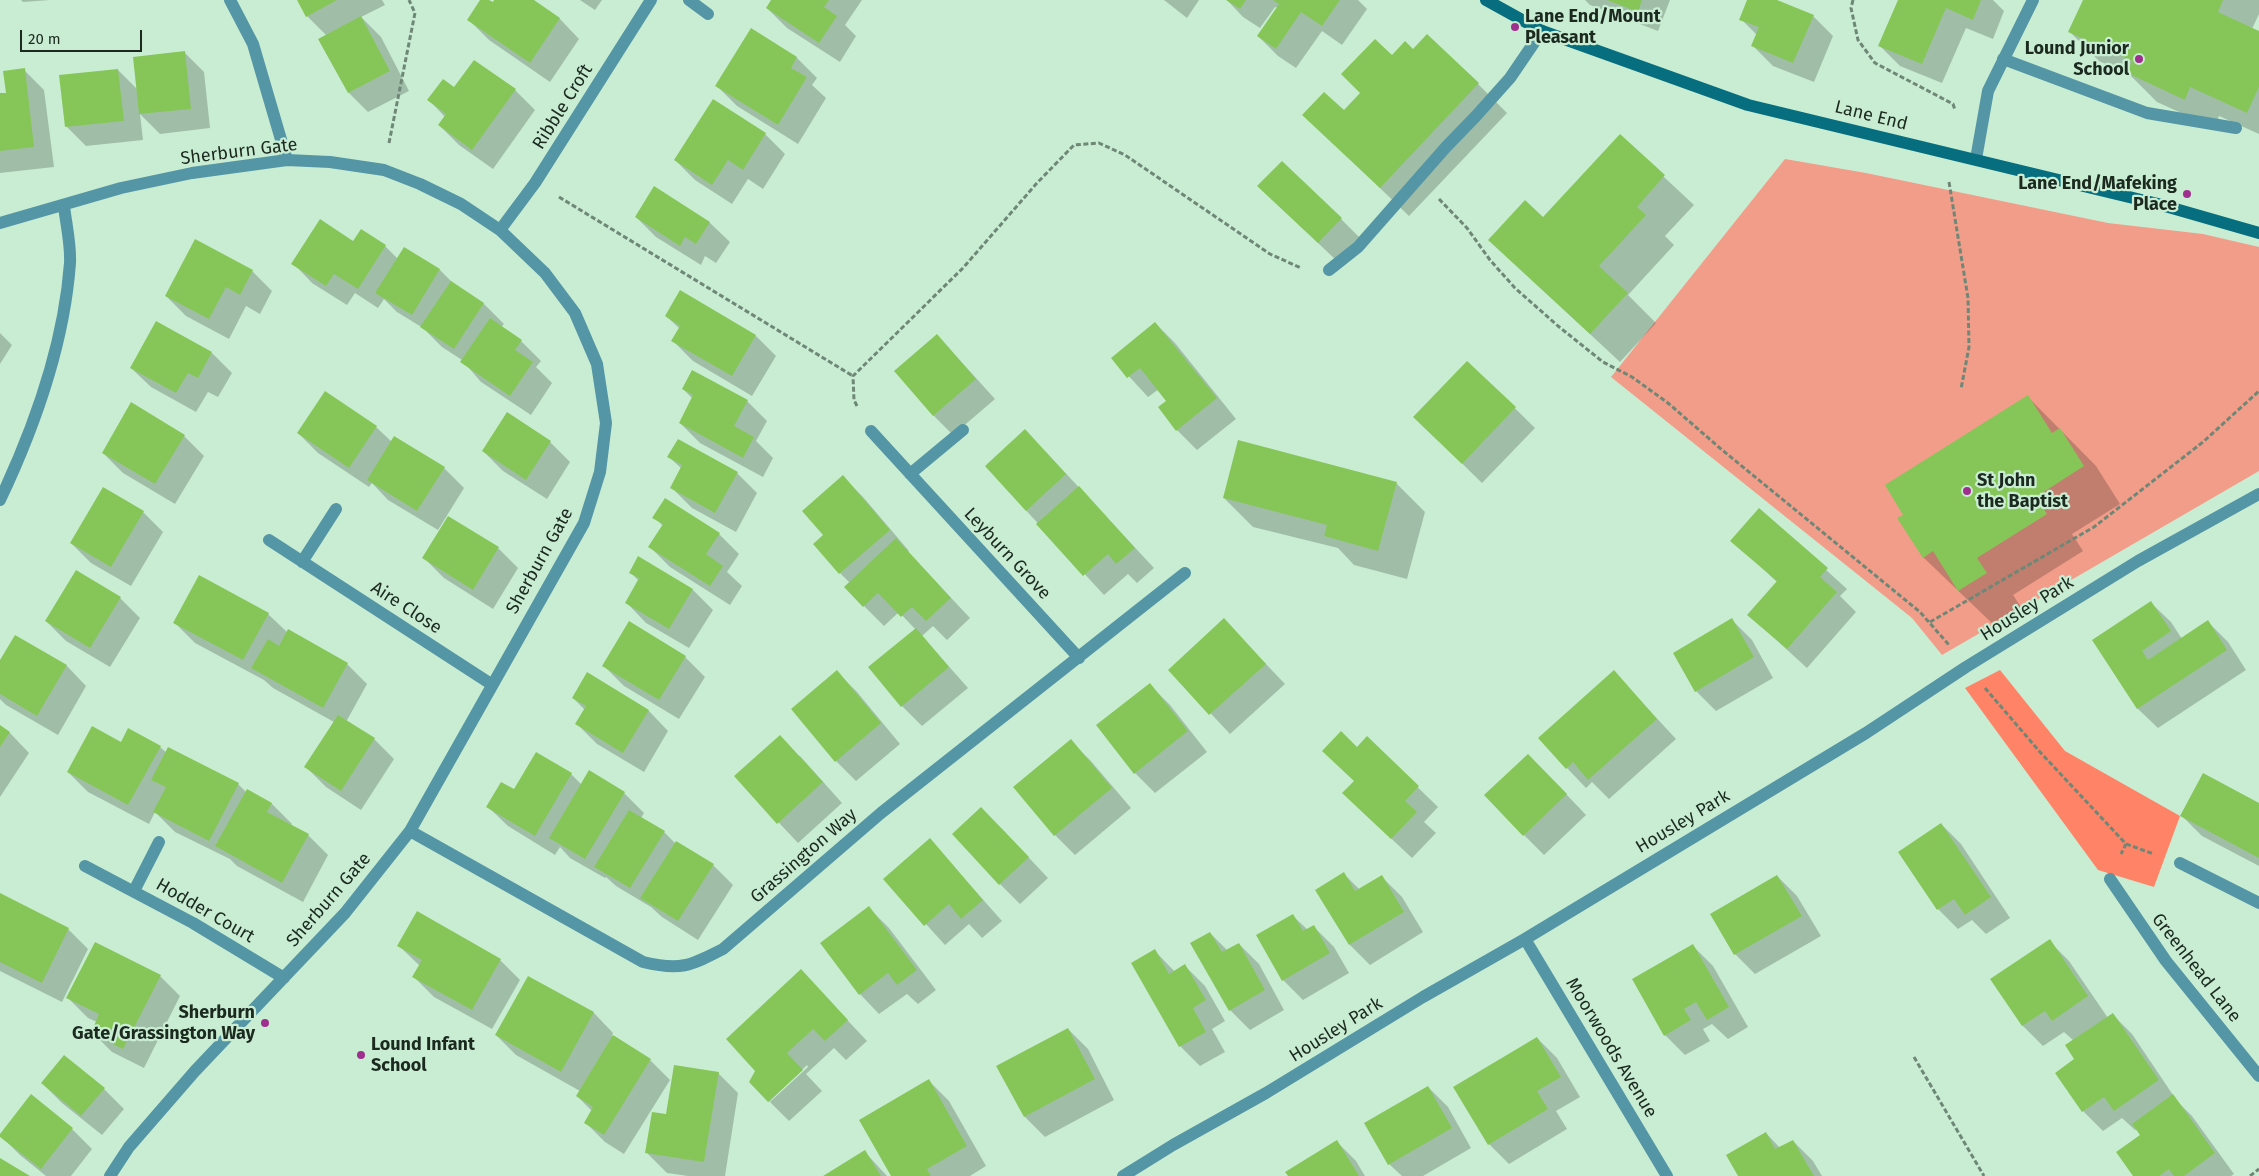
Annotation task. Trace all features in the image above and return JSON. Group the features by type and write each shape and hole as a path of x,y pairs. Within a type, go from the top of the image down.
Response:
{"street":[{"path":"230,0 253,44 287,160"},
{"name":"Ribble Croft","path":"500,230 535,183 651,0"},
{"path":"689,0 708,14"},
{"name":"Lane End","path":"1486,0 1542,30 1748,104 2158,204 2259,233"},
{"path":"1976,159 1988,91 2033,0"},
{"path":"1329,270 1358,247 1510,78 1542,30"},
{"path":"2003,59 2147,113 2236,128"},
{"name":"Sherburn Gate","path":"0,223 121,188 192,173 287,160 330,162 384,170 420,184 462,204 500,230 545,273 575,313 597,364 606,423 600,472 584,523 491,684 410,830 345,913 195,1071 129,1147 110,1176"},
{"path":"0,500 18,462 50,370 63,314 70,261 64,206"},
{"path":"910,474 963,430"},
{"name":"Leyburn Grove","path":"871,431 1079,658"},
{"name":"Housley Park","path":"1122,1176 1266,1093 1423,997 1525,939 1866,733 1966,667 2138,561 2259,494"},
{"path":"302,562 336,509"},
{"name":"Aire Close","path":"269,540 491,684"},
{"name":"Grassington Way","path":"410,830 643,962 667,968 695,964 723,949 880,813 1186,573"},
{"name":"Hodder Court","path":"134,891 159,842"},
{"path":"2180,863 2259,903"},
{"name":"Hodder Court","path":"85,866 193,923 284,978"},
{"name":"Greenhead Lane","path":"2110,879 2166,961 2259,1076"},
{"name":"Moorwoods Avenue","path":"1525,939 1667,1176"}],"path":[{"path":"384,170 415,12 409,0"},
{"path":"1852,0 1851,8 1858,40 1876,63 1953,104 1957,113"},
{"path":"871,431 854,400 853,376 963,268 1036,183 1074,145 1098,143 1125,154 1270,254 1306,271 1329,270"},
{"path":"1945,152 1968,298 1969,347 1961,390"},
{"path":"535,183 853,376"},
{"path":"1410,187 1440,200 1467,228 1490,260 1515,288 1558,326 1603,362 1632,377 1668,403 1721,449 1920,612 2040,752 2126,844 2110,879"},
{"path":"1930,622 2094,527 2203,442 2259,391"},
{"path":"1914,1057 1984,1176"},
{"path":"2250,1176 2259,1169"}],"shaded area":[{"path":"1785,159 1866,173 2108,223 2203,234 2259,247 2259,471 1942,655 1912,618 1611,377"},
{"path":"2000,670 2065,751 2180,816 2154,887 2098,870 1965,688"}],"building":[{"path":"297,0 337,0 306,17"},
{"path":"480,0 493,2 494,0 534,0 560,18 530,63 467,20"},
{"path":"771,0 829,0 824,7 837,16 819,43 766,8"},
{"path":"1226,0 1246,0 1240,9"},
{"path":"1273,0 1340,0 1322,26 1301,12 1276,49 1257,36 1279,4"},
{"path":"1607,0 1642,0 1638,12"},
{"path":"1747,0 1777,0 1814,15 1793,63 1751,46 1759,27 1739,20"},
{"path":"1898,0 1981,0 1973,20 1946,8 1922,64 1878,46"},
{"path":"2083,0 2223,0 2218,12 2259,31 2259,87 2247,113 2190,87 2185,100 2127,73 2132,61 2068,32"},
{"path":"361,16 390,71 348,93 318,39"},
{"path":"751,28 797,57 791,68 807,77 778,125 715,86"},
{"path":"1427,34 1479,83 1380,188 1302,115 1324,92 1344,110 1360,93 1341,74 1375,39 1392,55 1405,41 1413,49"},
{"path":"185,51 191,109 139,114 133,57"},
{"path":"474,60 516,89 472,150 438,125 446,114 427,100 443,79 454,87"},
{"path":"25,68 34,147 0,151 0,93 6,93 3,71"},
{"path":"118,69 124,121 65,127 59,75"},
{"path":"713,99 766,133 743,170 728,160 712,185 674,160"},
{"path":"1620,134 1665,175 1637,207 1646,215 1599,266 1628,293 1590,334 1488,240 1525,200 1543,217"},
{"path":"1282,161 1342,218 1318,243 1257,186"},
{"path":"654,186 710,222 696,244 685,237 680,246 635,217"},
{"path":"320,219 353,241 361,229 386,245 358,289 334,274 326,286 291,264"},
{"path":"195,239 253,270 240,295 226,287 209,319 165,296"},
{"path":"404,247 440,269 412,315 375,293"},
{"path":"451,281 484,303 454,349 420,327"},
{"path":"680,290 756,335 732,376 671,341 680,326 665,316"},
{"path":"490,318 522,340 515,350 533,362 510,396 460,362"},
{"path":"156,321 212,352 198,378 188,373 176,393 130,368"},
{"path":"1155,322 1217,398 1176,431 1158,407 1166,401 1140,368 1127,378 1111,358"},
{"path":"937,334 976,379 933,416 894,371"},
{"path":"1467,361 1516,407 1462,464 1413,417"},
{"path":"692,370 748,400 734,426 754,437 743,458 679,423 693,395 682,389"},
{"path":"325,391 377,426 349,468 297,433"},
{"name":"St John the Baptist","path":"2028,395 2052,433 2060,428 2084,466 2036,497 2047,514 1977,558 1987,573 1958,591 1933,551 1923,558 1897,518 1903,515 1885,485"},
{"path":"131,402 185,435 155,484 102,453"},
{"path":"507,412 551,441 526,480 482,451"},
{"path":"1025,429 1066,474 1026,511 985,466"},
{"path":"394,436 445,467 417,511 367,480"},
{"path":"678,439 738,472 715,513 670,488 682,465 667,457"},
{"path":"1238,440 1397,482 1378,551 1324,536 1327,525 1223,498"},
{"path":"843,475 890,530 839,574 813,544 823,535 802,511"},
{"path":"1079,486 1135,548 1116,564 1108,554 1083,576 1036,524"},
{"path":"103,487 144,511 111,567 70,543"},
{"path":"665,498 720,533 706,554 723,566 710,586 648,547 663,524 652,518"},
{"path":"1759,508 1828,568 1820,577 1837,592 1787,649 1747,615 1777,581 1730,541"},
{"path":"448,516 499,547 473,590 422,558"},
{"path":"896,538 951,598 926,621 912,607 901,617 878,593 863,607 844,587"},
{"path":"638,556 693,589 669,629 625,603 639,578 629,573"},
{"path":"76,570 121,597 90,648 45,621"},
{"path":"199,575 269,613 243,660 173,623"},
{"path":"2151,601 2171,631 2142,651 2148,660 2208,620 2227,650 2137,709 2092,640"},
{"path":"1224,618 1266,664 1209,715 1168,670"},
{"path":"1732,618 1754,657 1695,692 1673,653"},
{"path":"629,621 686,656 659,700 602,666"},
{"path":"916,628 949,667 901,707 868,667"},
{"path":"288,629 348,663 323,708 251,668 268,639 279,646"},
{"path":"15,635 67,665 37,716 0,694 0,660"},
{"path":"837,670 881,723 835,762 791,709"},
{"path":"1614,670 1657,719 1588,780 1573,762 1566,769 1538,738"},
{"path":"587,672 649,710 623,753 575,724 586,706 572,698"},
{"path":"1150,683 1188,731 1134,774 1096,725"},
{"path":"338,715 375,738 341,791 304,767"},
{"path":"0,725 10,732 0,747"},
{"path":"92,726 121,742 128,728 161,746 128,805 67,772"},
{"path":"1341,731 1357,747 1367,736 1419,786 1405,801 1417,812 1391,839 1342,793 1354,781 1322,751"},
{"path":"780,735 823,782 777,824 734,776"},
{"path":"1071,739 1112,788 1054,836 1013,787"},
{"path":"168,747 239,783 209,841 153,812 166,787 151,780"},
{"path":"536,752 572,773 535,836 486,807 501,782 514,789"},
{"path":"1528,754 1567,794 1523,836 1484,795"},
{"path":"589,770 625,792 585,859 549,838"},
{"path":"2203,773 2259,803 2259,858 2180,816"},
{"path":"247,789 272,803 267,812 309,834 282,883 215,846"},
{"path":"981,807 1029,857 999,885 952,834"},
{"path":"629,810 665,831 630,888 594,867"},
{"path":"1941,823 1991,897 1965,915 1954,899 1937,910 1898,852"},
{"path":"930,838 983,900 961,919 949,904 924,926 883,879"},
{"path":"676,841 714,864 678,921 640,898"},
{"path":"1344,872 1355,891 1382,875 1404,912 1349,945 1315,890"},
{"path":"1777,875 1802,916 1734,955 1710,914"},
{"path":"0,893 69,928 42,983 0,962"},
{"path":"869,906 917,970 897,985 888,973 859,995 820,943"},
{"path":"417,911 501,959 472,1010 412,977 422,960 397,946"},
{"path":"1293,914 1303,931 1314,925 1330,953 1282,981 1256,935"},
{"path":"1210,932 1222,952 1239,943 1265,990 1229,1011 1190,943"},
{"path":"2050,939 2088,996 2052,1021 2045,1011 2022,1026 1990,979"},
{"path":"95,942 161,975 123,1049 91,1033 99,1014 66,998"},
{"path":"1693,944 1729,1007 1707,1020 1696,1002 1684,1009 1691,1020 1664,1036 1632,979"},
{"path":"1155,949 1169,974 1185,964 1206,1000 1193,1008 1206,1032 1179,1047 1131,963"},
{"path":"801,969 848,1020 825,1041 813,1029 787,1053 803,1070 768,1102 749,1082 755,1071 726,1039"},
{"path":"528,976 594,1012 561,1072 495,1035"},
{"path":"2113,1013 2159,1080 2114,1111 2104,1097 2082,1112 2055,1073 2074,1059 2065,1045"},
{"path":"1068,1028 1095,1079 1024,1117 996,1066"},
{"path":"613,1035 651,1059 604,1135 584,1123 593,1107 576,1096"},
{"path":"1537,1037 1561,1077 1537,1091 1548,1109 1488,1145 1453,1087"},
{"path":"64,1055 105,1088 81,1116 41,1083"},
{"path":"674,1065 719,1072 704,1162 645,1153 652,1112 666,1114"},
{"path":"929,1079 967,1146 927,1169 931,1176 891,1176 859,1120"},
{"path":"1428,1086 1452,1128 1388,1165 1364,1123"},
{"path":"31,1094 73,1128 41,1169 0,1137 0,1134"},
{"path":"2173,1094 2215,1153 2184,1176 2174,1176 2169,1169 2159,1176 2133,1176 2116,1152 2140,1135 2132,1124"},
{"path":"1766,1132 1775,1149 1793,1140 1814,1176 1738,1176 1726,1155"},
{"path":"1337,1140 1359,1176 1288,1176 1285,1172"},
{"path":"865,1150 881,1176 823,1176"},
{"path":"0,1158 30,1176 0,1176"}],"place":[{"name":"Lane End/Mount Pleasant","path":"1515,27"},
{"name":"Lound Junior School","path":"2139,59"},
{"name":"Lane End/Mafeking Place","path":"2187,194"},
{"name":"St John the Baptist","path":"1967,491"},
{"name":"Sherburn Gate/Grassington Way","path":"265,1023"},
{"name":"Lound Infant School","path":"361,1055"}]}
